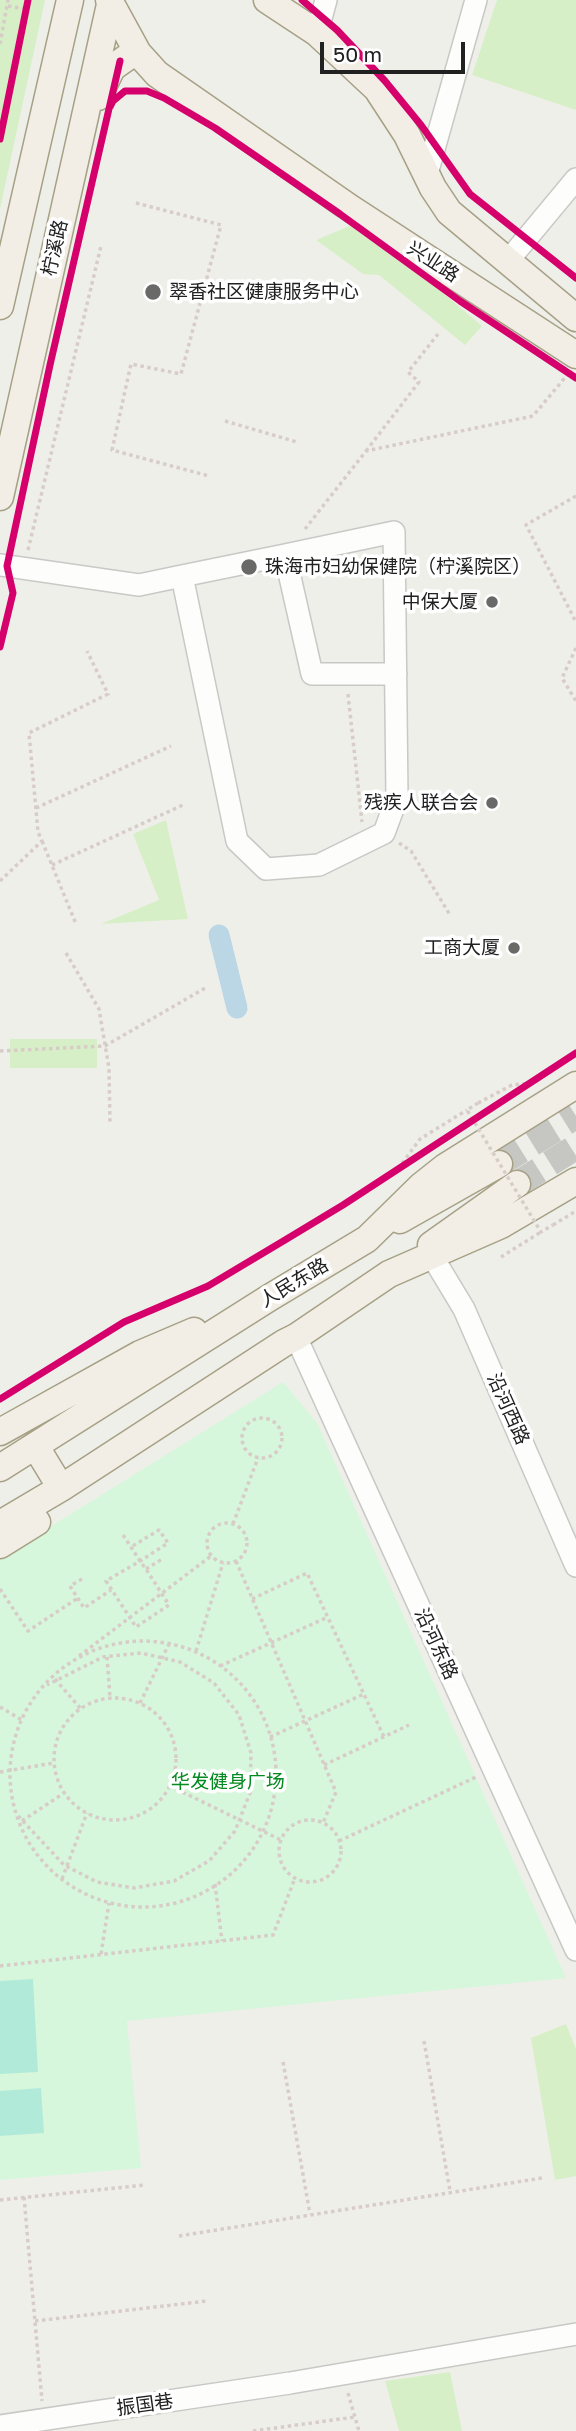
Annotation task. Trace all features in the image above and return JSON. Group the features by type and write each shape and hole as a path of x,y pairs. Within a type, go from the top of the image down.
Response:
{"main road":[{"path":"0,306 70,0"},
{"path":"267,0 317,33 385,99 440,201 449,212 576,318"},
{"name":"兴业路","path":"110,1 138,53 157,74 568,364"},
{"name":"柠溪路","path":"0,497 110,1"},
{"path":"81,134 112,68 138,53"},
{"path":"21,215 61,224"},
{"name":"人民东路","path":"0,1468 367,1239 421,1186 445,1167 576,1085"},
{"path":"367,1239 499,1164"},
{"path":"389,1274 501,1225 576,1181"},
{"path":"0,1524 61,1488 290,1340 517,1184"},
{"path":"0,1432 140,1354 269,1298"},
{"path":"0,1545 226,1401 290,1340"},
{"path":"36,1447 61,1488"}],"street":[{"path":"317,33 326,0"},
{"path":"427,174 476,0"},
{"path":"507,262 576,179"},
{"path":"0,565 139,585 182,576 394,533 397,798 384,834 319,865 265,869 237,841 182,576"},
{"path":"285,555 312,674 396,674"},
{"name":"沿河西路","path":"432,1256 464,1309 576,1566"},
{"name":"沿河东路","path":"290,1340 494,1769 576,1950"},
{"name":"振国巷","path":"0,2426 343,2375 576,2334"}],"path":[{"path":"24,22 28,0"},
{"path":"0,44 7,3 26,9"},
{"path":"136,203 221,225 181,374 131,364 111,450 209,476"},
{"path":"23,569 101,246"},
{"path":"285,555 419,382 408,372 438,334"},
{"path":"366,451 533,416 568,364 576,379"},
{"path":"225,421 297,442"},
{"path":"576,496 526,525 576,622"},
{"path":"576,648 562,678 576,701"},
{"path":"76,924 38,832 29,733 108,694 87,651"},
{"path":"345,675 364,843"},
{"path":"36,808 171,746"},
{"path":"52,865 183,805"},
{"path":"384,834 411,851 450,915"},
{"path":"0,881 42,841"},
{"path":"66,953 99,1009 109,1068 110,1123"},
{"path":"0,1051 105,1046 207,987"},
{"path":"508,1097 542,1075"},
{"path":"398,1170 420,1139 512,1085 530,1083"},
{"path":"467,1110 541,1232"},
{"path":"464,1126 486,1112"},
{"path":"387,1177 420,1155"},
{"path":"501,1257 576,1211"},
{"path":"269,1419 280,1427 282,1440 277,1452 265,1458 258,1458 247,1451 242,1439 243,1433 250,1422 269,1419"},
{"path":"233,1524 258,1458"},
{"path":"220,1524 233,1524 240,1528 246,1539 245,1552 236,1561 223,1563 211,1556 207,1545 210,1532 220,1524"},
{"path":"123,1535 140,1561 146,1569 169,1605 136,1627 106,1581 140,1561 168,1544 159,1530 131,1547"},
{"path":"73,1660 112,1644 154,1641 169,1644 195,1651 231,1673 258,1705 274,1745 276,1787 264,1831 237,1869 199,1895 155,1907 109,1903 67,1885 34,1853 14,1811 10,1771 16,1735 41,1688 73,1660 211,1556"},
{"path":"146,1569 164,1558"},
{"path":"236,1561 336,1792 323,1823"},
{"path":"195,1651 223,1563"},
{"path":"252,1599 307,1573 384,1737"},
{"path":"82,1578 70,1586 84,1608 111,1590"},
{"path":"0,1589 28,1631 78,1598"},
{"path":"220,1666 328,1617"},
{"path":"140,1703 169,1644"},
{"path":"21,1822 67,1866 97,1882 134,1888 174,1881 209,1861 235,1831 250,1793 251,1753 239,1715 214,1683 180,1662 141,1653 107,1657 55,1678"},
{"path":"107,1657 110,1698"},
{"path":"55,1678 81,1709"},
{"path":"270,1737 364,1694"},
{"path":"110,1698 125,1698 140,1703 160,1717 172,1734 177,1753 175,1773 170,1786 154,1807 136,1817 116,1821 96,1818 78,1808 64,1793 54,1763 59,1734 70,1717 86,1705 110,1698"},
{"path":"0,1707 22,1720"},
{"path":"324,1765 409,1726"},
{"path":"0,1772 54,1763"},
{"path":"339,1841 494,1769"},
{"path":"170,1786 282,1840"},
{"path":"21,1822 64,1793"},
{"path":"62,1879 87,1813"},
{"path":"310,1820 323,1823 339,1841 341,1853 333,1872 315,1881 305,1882 295,1878 282,1863 279,1854 282,1840 291,1827 300,1822 310,1820"},
{"path":"0,1966 273,1935 295,1878"},
{"path":"215,1884 222,1941"},
{"path":"101,1954 109,1903"},
{"path":"424,2041 450,2191"},
{"path":"284,2062 310,2214"},
{"path":"179,2235 542,2178"},
{"path":"0,2200 145,2185"},
{"path":"24,2197 44,2420"},
{"path":"35,2321 207,2301"},
{"path":"343,2375 359,2431"},
{"path":"254,2431 355,2417"}],"green space":[{"path":"0,0 45,0 0,209"},
{"path":"497,0 576,0 576,110 472,75"},
{"path":"359,222 482,326 465,345 379,275 363,274 316,240"},
{"path":"166,820 188,919 101,924 159,900 133,834"},
{"path":"10,1039 97,1039 97,1068 10,1068"},
{"name":"华发健身广场","path":"283,1382 317,1423 566,1978 127,2021 141,2168 0,2180 0,1558"},
{"path":"33,1979 38,2072 0,2074 0,1981"},
{"path":"566,2024 576,2049 576,2176 555,2180 531,2038"},
{"path":"41,2088 44,2133 0,2136 0,2091"},
{"path":"450,2372 462,2431 399,2431 385,2381"}],"waterway":[{"path":"219,935 237,1008"}],"tunnel":[{"path":"499,1164 576,1116"},
{"path":"517,1184 576,1147"}],"cycle path":[{"path":"0,139 28,0"},
{"path":"302,0 337,30 385,81 421,125 470,194 576,278"},
{"path":"0,647 13,593 7,566 120,61"},
{"path":"110,107 125,91 147,91 164,98 215,128 460,301 576,378"},
{"path":"0,1399 124,1322 208,1286 285,1240 576,1053"}],"place":[{"name":"翠香社区健康服务中心","path":"153,292"},
{"name":"珠海市妇幼保健院（柠溪院区）","path":"249,567"},
{"name":"中保大厦","path":"492,602"},
{"name":"残疾人联合会","path":"492,803"},
{"name":"工商大厦","path":"514,948"}]}
